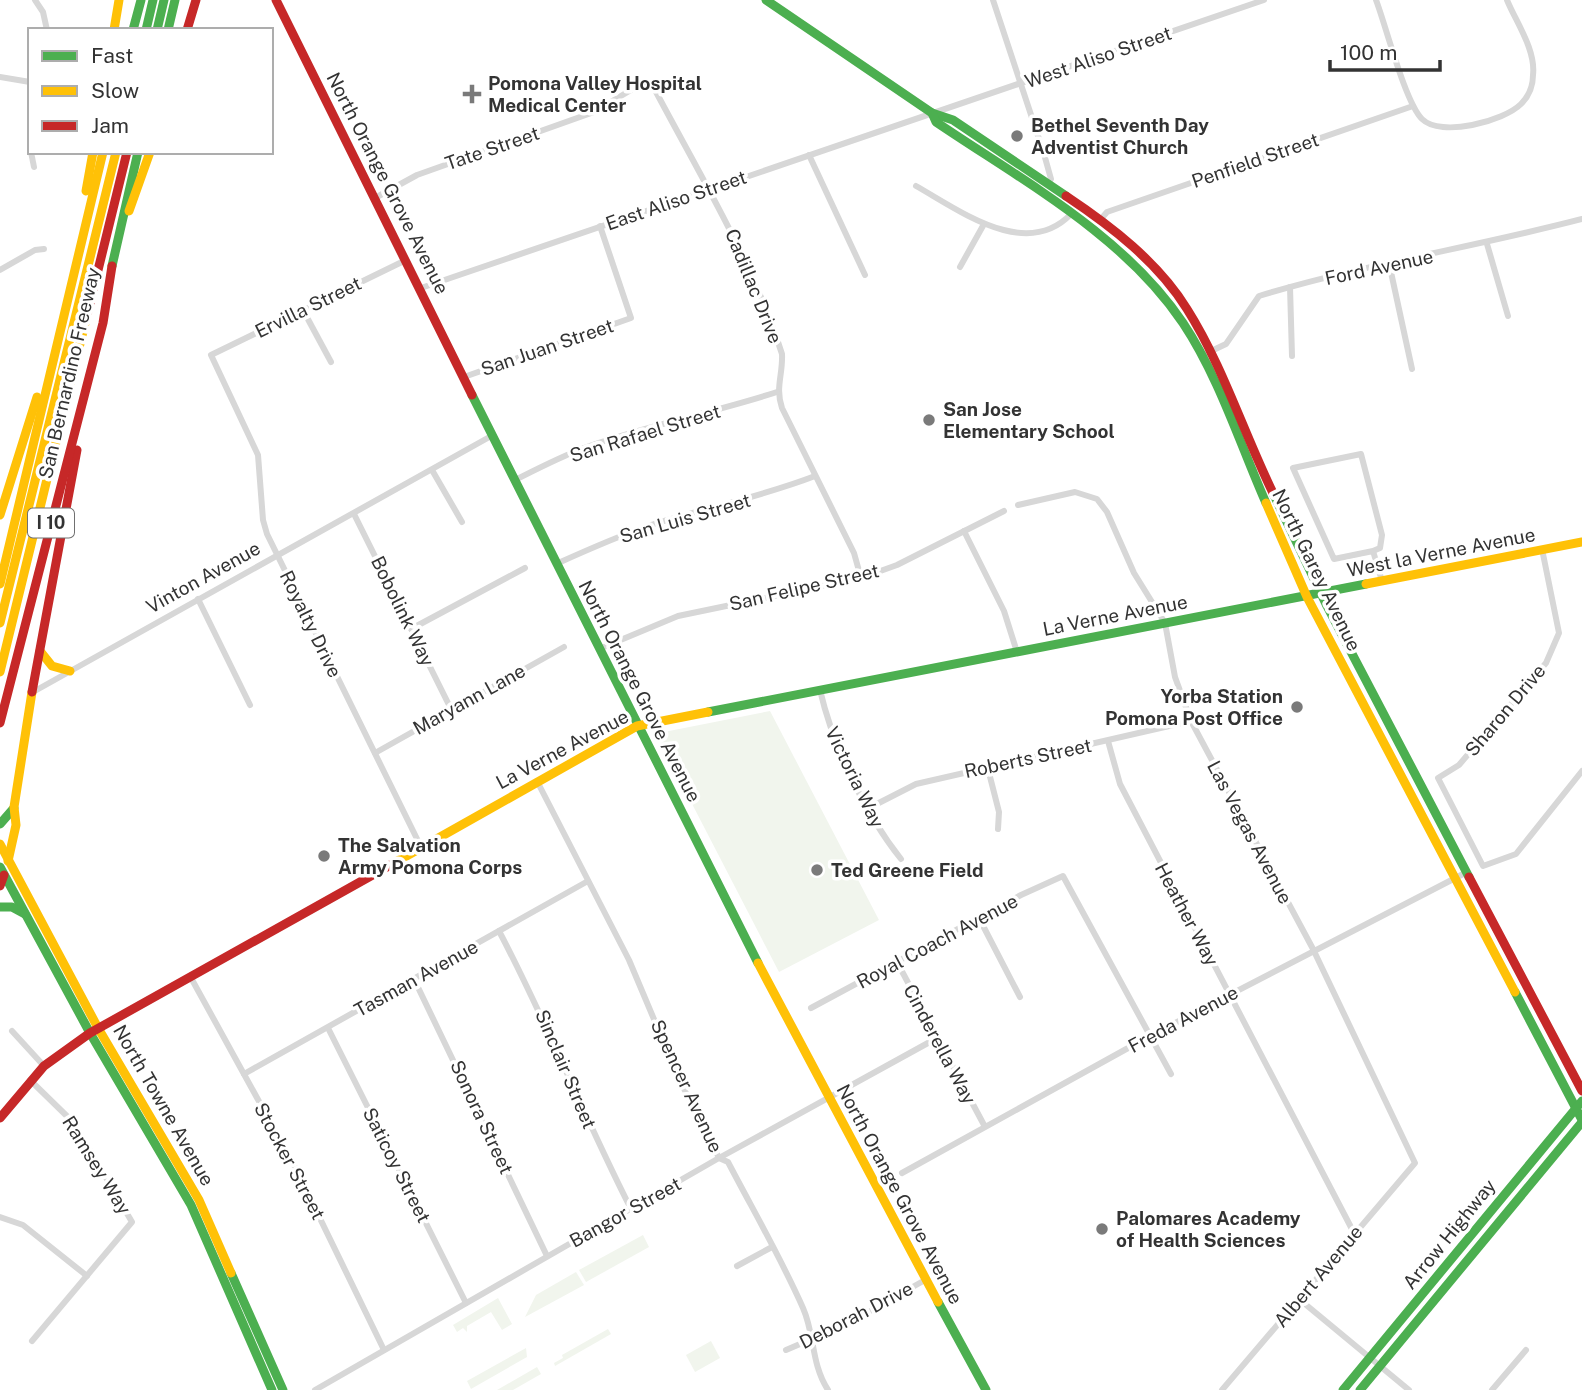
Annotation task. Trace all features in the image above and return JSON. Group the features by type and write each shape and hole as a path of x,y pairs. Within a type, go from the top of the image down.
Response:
{"main road":[{"path":"114,28 119,0"},
{"path":"134,28 141,0"},
{"path":"146,28 153,0"},
{"path":"157,28 164,0"},
{"path":"168,28 175,0"},
{"path":"188,28 196,0"},
{"name":"North Orange Grove Avenue","path":"276,0 637,726 828,1097 986,1390"},
{"name":"North Garey Avenue","path":"766,0 932,113 953,121 1101,219 1124,238 1172,287 1321,594 1582,1091"},
{"name":"North Garey Avenue","path":"932,113 936,122 1071,214 1135,263 1206,354 1307,597 1500,968 1579,1105 1582,1121"},
{"path":"73,270 93,154"},
{"name":"San Bernardino Freeway","path":"0,584 102,154"},
{"path":"0,623 116,154"},
{"path":"0,672 127,154"},
{"name":"San Bernardino Freeway","path":"0,723 103,323 117,236 138,154"},
{"path":"117,236 140,186 149,154"},
{"path":"1071,214 1077,208 1110,232 1124,238"},
{"path":"0,515 63,314"},
{"path":"0,886 3,865 16,825 14,807 32,692 103,323"},
{"name":"West la Verne Avenue","path":"1307,597 1582,542"},
{"name":"La Verne Avenue","path":"0,1118 44,1066 94,1030 637,726 1307,597"},
{"path":"40,651 52,666 70,671"},
{"path":"1398,769 1418,778"},
{"path":"0,824 14,807"},
{"name":"North Towne Avenue","path":"0,844 3,865 25,914 210,1221 284,1390"},
{"name":"North Towne Avenue","path":"3,865 201,1226 272,1390"},
{"path":"0,907 12,907 25,914"},
{"path":"1478,923 1499,947 1507,951"},
{"path":"1500,968 1513,974 1522,991 1536,1005"},
{"name":"Arrow Highway","path":"1343,1390 1579,1105"},
{"name":"Arrow Highway","path":"1360,1390 1582,1121"}],"street":[{"path":"36,0 43,12 47,28"},
{"path":"993,0 1044,154 1051,179 1049,183"},
{"name":"West Aliso Street","path":"932,113 1264,0"},
{"path":"1377,0 1413,106 1427,124 1441,129 1456,128 1504,115 1520,105 1531,87 1534,72 1530,53 1507,0"},
{"path":"0,77 28,82"},
{"name":"Tate Street","path":"375,198 428,170 594,111 646,81"},
{"name":"Cadillac Drive","path":"646,81 655,90 711,189 775,334 783,367 777,391"},
{"name":"Penfield Street","path":"1101,219 1107,212 1413,106"},
{"name":"East Aliso Street","path":"421,288 932,113"},
{"path":"31,154 34,167"},
{"path":"809,155 865,275"},
{"path":"916,186 984,224 1013,233 1030,233 1064,221 1071,214"},
{"name":"Ford Avenue","path":"1206,354 1226,344 1259,296 1290,286 1487,244 1582,219"},
{"path":"960,267 984,224"},
{"name":"San Juan Street","path":"464,377 631,318 600,226"},
{"path":"1487,244 1508,316"},
{"path":"0,270 35,250 44,249"},
{"name":"Ervilla Street","path":"211,355 406,260"},
{"path":"1389,263 1412,369"},
{"path":"1290,286 1292,356"},
{"path":"303,310 331,362"},
{"name":"Royalty Drive","path":"211,355 254,441 261,468 263,520 277,556 421,847"},
{"path":"777,391 850,545 861,578"},
{"name":"San Rafael Street","path":"515,480 583,448 666,423 725,409 777,391"},
{"name":"Vinton Avenue","path":"32,692 493,435"},
{"path":"1361,454 1382,536 1380,548 1373,551 1334,559 1293,468 1361,454"},
{"path":"432,470 462,522"},
{"name":"San Luis Street","path":"556,564 600,543 652,525 741,502 815,476"},
{"name":"Las Vegas Avenue","path":"1018,505 1075,492 1097,499 1107,512 1133,573 1165,623 1175,677 1191,721 1313,949 1415,1163"},
{"name":"San Felipe Street","path":"599,649 678,615 861,578 897,565 1004,511"},
{"name":"Bobolink Way","path":"354,514 451,709"},
{"path":"964,531 1004,611 1017,652"},
{"name":"Sharon Drive","path":"1542,549 1559,633 1546,663 1459,765 1438,778 1483,866 1516,854 1582,771"},
{"path":"1373,551 1382,581"},
{"path":"411,629 524,568"},
{"path":"198,599 250,705"},
{"name":"Maryann Lane","path":"375,752 564,647"},
{"name":"Victoria Way","path":"820,690 832,734 887,841 901,859"},
{"name":"Roberts Street","path":"869,808 916,784 986,765 1108,741 1191,721"},
{"name":"Heather Way","path":"1108,741 1120,784 1354,1233"},
{"path":"986,765 999,812 998,828"},
{"name":"Spencer Avenue","path":"537,781 629,960 680,1081 719,1158 728,1162 804,1310 816,1367 828,1390"},
{"name":"Freda Avenue","path":"902,1173 984,1125 1313,949 1467,872"},
{"name":"Royal Coach Avenue","path":"811,1007 1063,876 1148,1037"},
{"name":"Tasman Avenue","path":"244,1074 588,881"},
{"path":"979,918 1020,997"},
{"name":"Sinclair Street","path":"499,931 537,1003 596,1139 631,1209"},
{"name":"Cinderella Way","path":"897,962 984,1125"},
{"name":"Stocker Street","path":"190,975 294,1165 384,1350"},
{"name":"Sonora Street","path":"414,979 547,1256"},
{"name":"Saticoy Street","path":"327,1028 466,1303"},
{"path":"12,1031 44,1066"},
{"path":"1148,1037 1171,1074"},
{"name":"Bangor Street","path":"314,1390 719,1158 937,1038"},
{"name":"Ramsey Way","path":"30,1080 74,1123 132,1222 87,1276"},
{"name":"Albert Avenue","path":"1222,1390 1415,1163"},
{"path":"0,1217 23,1225 87,1276 32,1341"},
{"path":"737,1266 772,1247"},
{"name":"Deborah Drive","path":"786,1350 849,1323 925,1280"},
{"path":"1299,1299 1409,1390"},
{"path":"1492,1390 1526,1350"}],"shaded area":[{"path":"770,711 879,920 779,972 659,740 664,732"},
{"path":"643,1235 649,1247 586,1282 579,1270"},
{"path":"576,1272 584,1285 525,1317 536,1295"},
{"path":"498,1298 512,1324 502,1330 491,1312 467,1326 467,1332 463,1328 457,1332 453,1325"},
{"path":"608,1329 611,1334 555,1366 554,1363 563,1358 562,1355"},
{"path":"711,1341 720,1358 695,1372 686,1355"},
{"path":"526,1348 527,1357 471,1389 467,1381"},
{"path":"537,1367 541,1374 513,1390 497,1390"}],"traffic: fast":[{"path":"134,28 141,0"},
{"path":"146,28 153,0"},
{"path":"157,28 164,0"},
{"path":"168,28 175,0"},
{"path":"766,0 932,113 953,120 1066,196"},
{"path":"932,113 936,122 1037,188 1102,236 1159,292 1183,323 1208,366 1266,503"},
{"path":"112,266 138,154"},
{"path":"472,395 758,963"},
{"path":"1274,495 1327,606 1469,877"},
{"path":"708,712 1366,584"},
{"path":"0,824 14,808"},
{"path":"0,867 90,1033 191,1205 272,1390"},
{"path":"0,907 12,907 25,914"},
{"path":"1515,992 1582,1120"},
{"path":"1343,1390 1582,1101"},
{"path":"1360,1390 1582,1122"},
{"path":"231,1273 283,1390"},
{"path":"938,1302 986,1390"}],"traffic: slow":[{"path":"114,28 119,0"},
{"path":"86,191 93,154"},
{"path":"0,584 103,154"},
{"path":"0,623 116,154"},
{"path":"129,211 149,154"},
{"path":"0,672 87,315"},
{"path":"0,515 37,397"},
{"path":"1266,503 1307,597 1515,992"},
{"path":"1366,584 1582,542"},
{"path":"40,651 52,666 70,671"},
{"path":"8,861 16,825 14,807 32,692"},
{"path":"394,863 637,726 708,712"},
{"path":"0,844 98,1028 199,1200 231,1273"},
{"path":"758,963 938,1302"}],"traffic: jam":[{"path":"188,28 196,0"},
{"path":"276,0 472,395"},
{"path":"87,315 127,154"},
{"path":"1066,196 1133,246 1162,276 1187,309 1212,354 1274,495"},
{"path":"0,723 103,323 112,266"},
{"path":"32,692 77,450"},
{"path":"0,1118 44,1066 90,1033 394,863"},
{"path":"0,886 4,875"},
{"path":"1469,877 1582,1091"}],"place":[{"name":"Pomona Valley Hospital Medical Center","path":"472,94"},
{"name":"Bethel Seventh Day Adventist Church","path":"1017,136"},
{"name":"San Jose Elementary School","path":"929,420"},
{"name":"Yorba Station Pomona Post Office","path":"1297,707"},
{"name":"The Salvation Army Pomona Corps","path":"324,856"},
{"name":"Ted Greene Field","path":"817,870"},
{"name":"Palomares Academy of Health Sciences","path":"1102,1229"}]}
